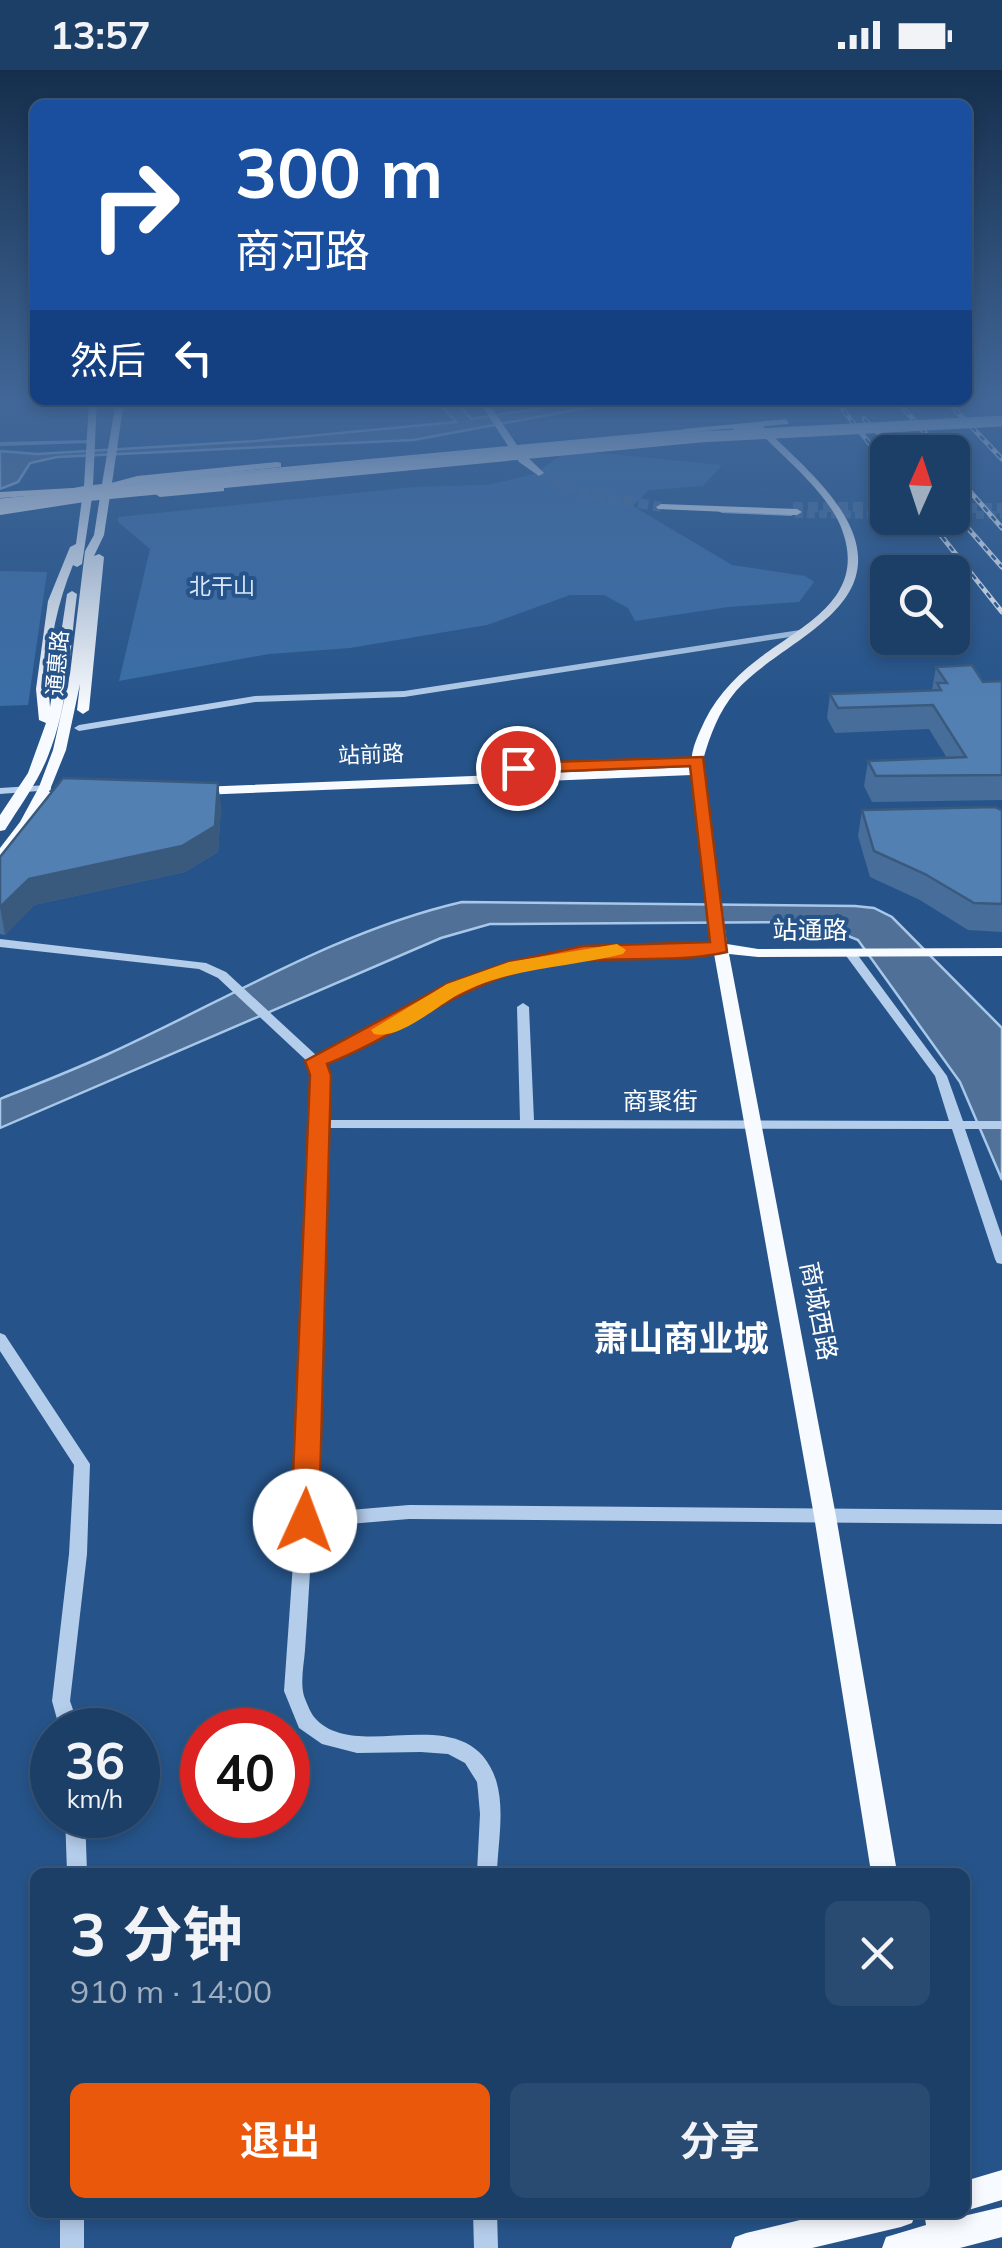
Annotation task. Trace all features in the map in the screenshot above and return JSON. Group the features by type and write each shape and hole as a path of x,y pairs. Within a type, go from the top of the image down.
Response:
{"main road":[{"path":"0,826 11,796 34,772 43,747 42,689 54,601 80,538 86,503"},
{"name":"通惠路","path":"0,858 45,792 73,711 90,552 99,535 103,503"},
{"path":"179,787 698,766 704,732 718,705 760,662 829,614 850,590 854,547 843,521 827,503"},
{"path":"664,504 795,511 707,510 664,504"},
{"path":"61,748 79,728 88,681 99,535"},
{"name":"商城西路","path":"698,766 720,948 825,1516 883,1868"},
{"path":"45,792 83,791"},
{"name":"站通路","path":"928,948 1002,941"},
{"name":"站通路","path":"720,948 1002,952"},
{"path":"970,2194 1002,2184"},
{"path":"746,2248 876,2218"},
{"path":"897,2248 942,2233 1002,2222"}],"street":[{"path":"79,728 256,699 404,694 800,633"},
{"path":"0,791 11,796 45,792"},
{"path":"0,943 202,966 234,987 315,1061 321,1075 305,1521 293,1690 297,1710 307,1726 324,1738 346,1744 440,1745 470,1756 487,1783 487,1868"},
{"path":"846,947 941,1076 954,1125 1002,1259"},
{"path":"315,1061 351,1048 454,988 516,966 583,952 720,948"},
{"path":"523,1007 527,1124"},
{"name":"商聚街","path":"318,1124 1002,1125"},
{"path":"0,1339 82,1464 64,1708"},
{"path":"305,1521 409,1512 1002,1517"},
{"path":"76,1838 78,1868"},
{"path":"72,2218 72,2248"},
{"path":"485,2218 486,2248"}],"green space":[{"name":"北干山","path":"260,503 636,503 633,506 732,565 805,576 814,582 799,602 728,607 635,621 628,608 604,595 570,595 487,625 350,648 269,654 119,681 150,549 118,522 118,517"},
{"path":"0,571 47,572 28,705 0,706"}],"shaded area":[{"path":"462,902 855,906 874,908 892,917 1002,1028 1002,1180 960,1082 858,940 814,922 490,924 441,938 0,1128 0,1099 106,1055 325,949"}],"building":[{"path":"972,665 983,682 1002,681 1002,775 876,776 868,761 966,757 933,705 838,708 830,694 941,690 937,683 947,683 936,667"},
{"path":"63,778 218,783 215,826 182,846 29,879 0,907 0,857"},
{"path":"862,810 1002,810 1002,904 974,903 925,874 874,851"}],"tunnel":[{"path":"636,503 661,507"},
{"path":"793,507 870,507"},
{"path":"970,508 1002,508"},
{"path":"795,514 870,515"},
{"path":"970,515 1002,515"}],"railway":[{"path":"980,503 1002,528"},
{"path":"970,531 1002,567"},
{"path":"941,535 1002,612"}],"slow traffic":[{"path":"382,1030 454,988 516,966 583,952 617,950"}],"district":[{"name":"萧山商业城","path":"681,1339"}],"route":[{"path":"305,1521 321,1075 315,1061 351,1048 454,988 516,966 583,952 720,948 697,760 518,768"}]}
